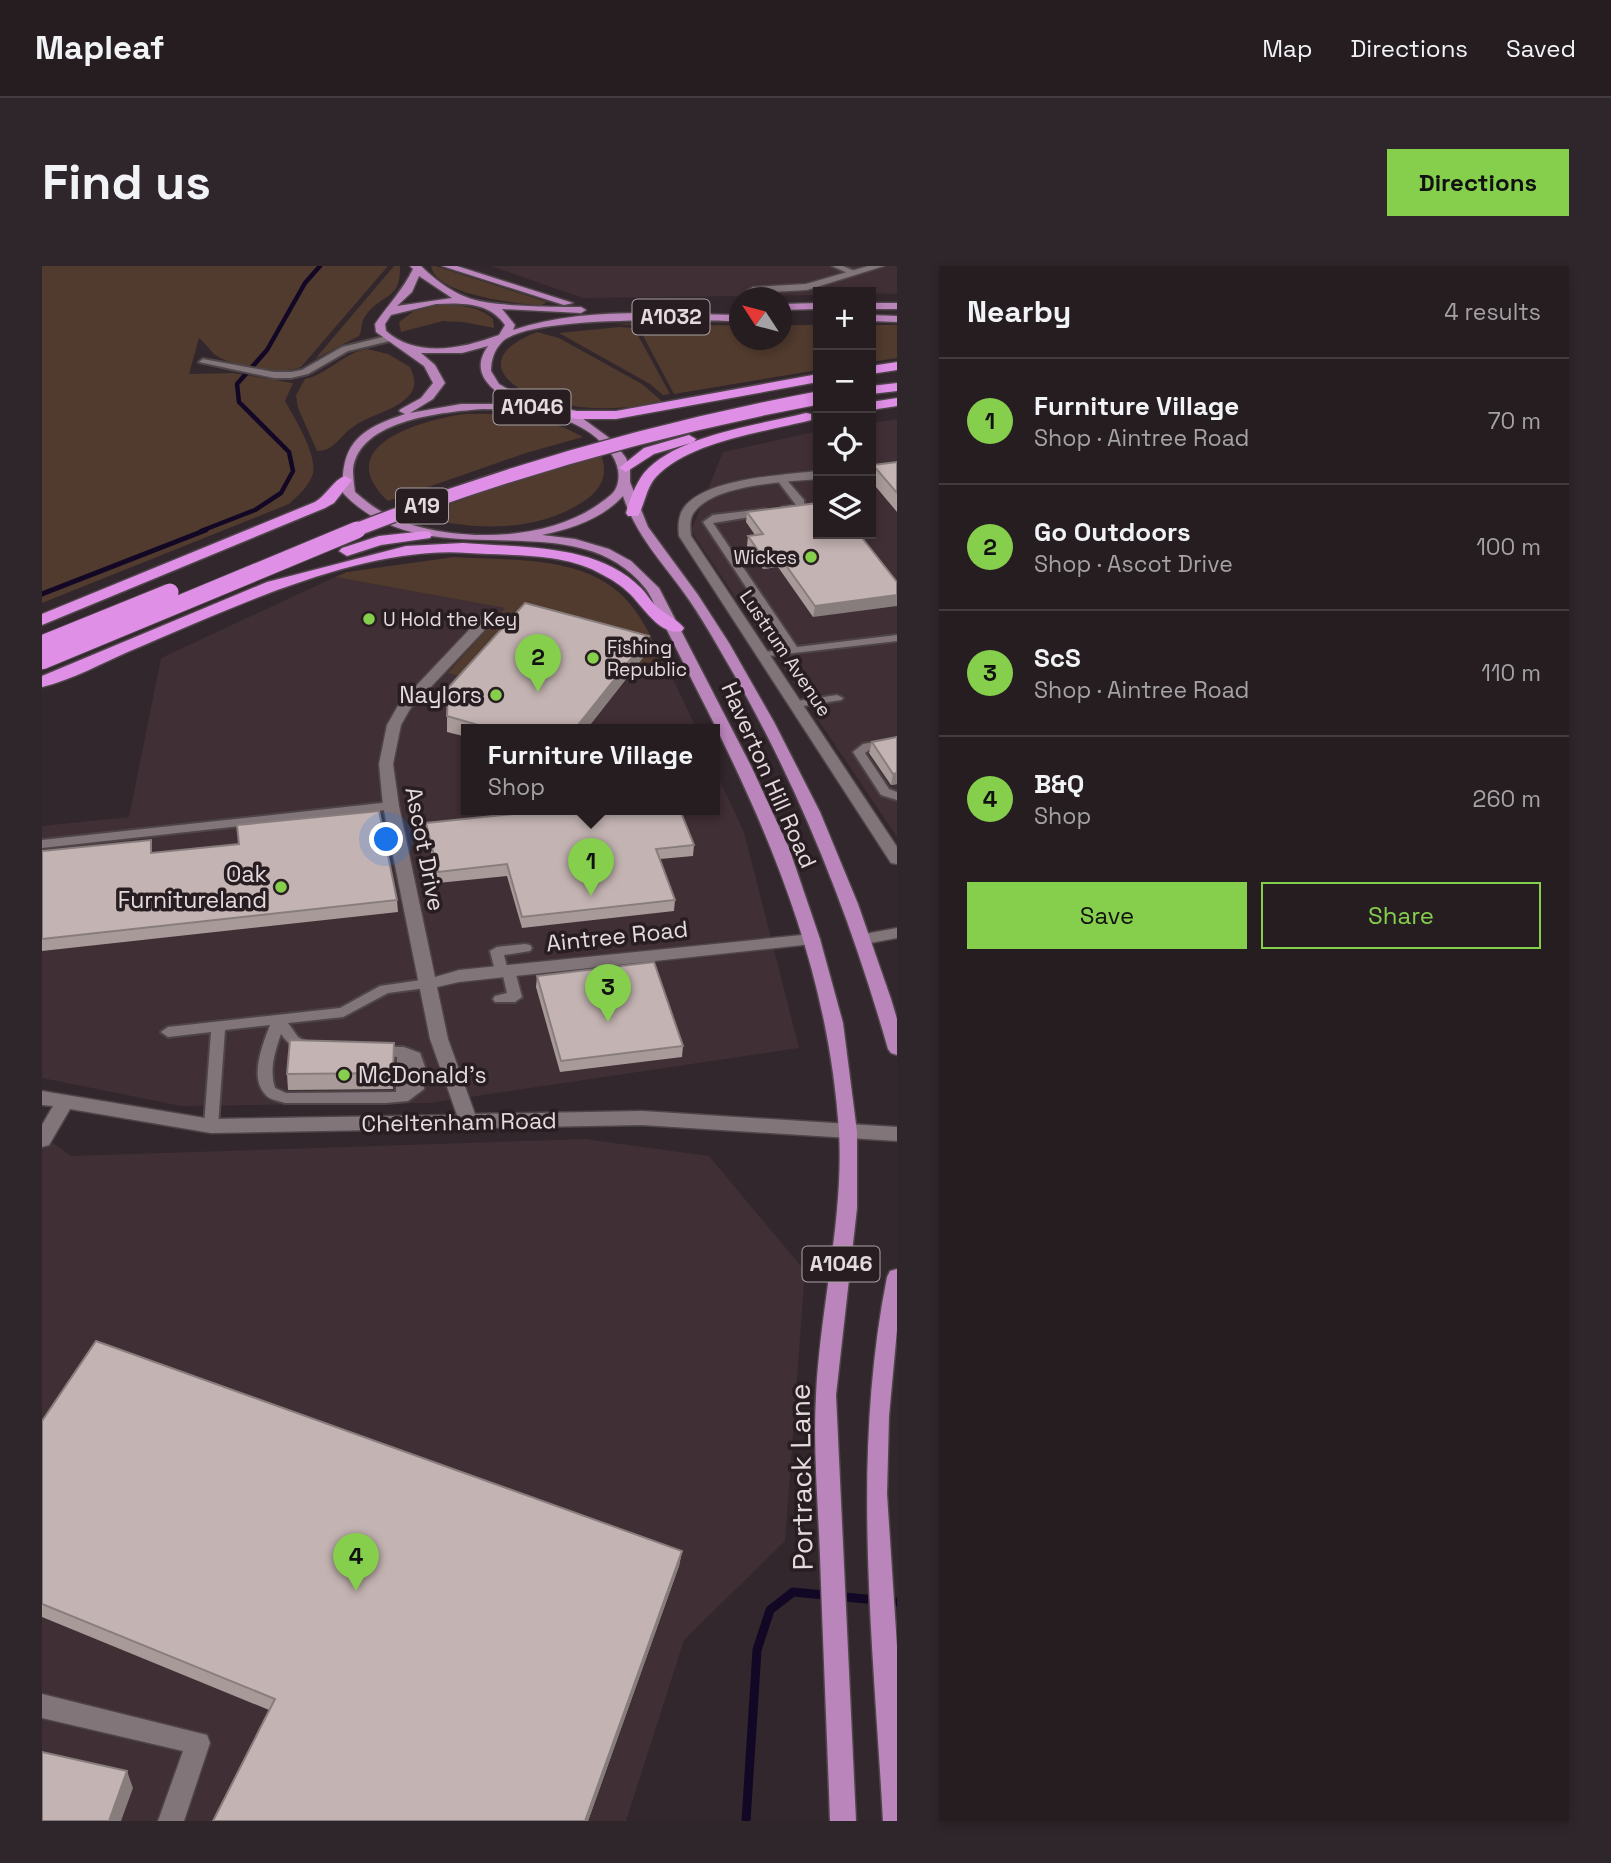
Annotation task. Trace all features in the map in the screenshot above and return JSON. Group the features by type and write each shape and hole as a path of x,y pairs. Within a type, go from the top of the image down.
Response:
{"highway":[{"path":"876,369 897,366"},
{"path":"876,379 897,377"},
{"path":"548,410 577,415 616,415 813,379"},
{"path":"876,389 897,387"},
{"name":"A19","path":"42,644 283,546 462,478 626,428 813,389"},
{"name":"A19","path":"42,661 373,524 483,484 635,437 813,399"},
{"path":"876,405 897,402"},
{"path":"625,476 649,452 673,443 812,416"},
{"path":"633,513 641,488 651,473 678,454 709,442 812,416"},
{"path":"42,620 320,505 329,500 345,480"},
{"name":"A19","path":"42,681 261,591 351,550 398,538 437,534"},
{"name":"A1046","path":"261,591 332,568 406,551 463,548 555,555 590,563 608,571 635,590 650,609 676,628"}],"main road":[{"name":"A1032","path":"447,266 547,298 599,308"},
{"path":"387,339 381,332 380,324 408,290 416,268 466,302"},
{"path":"386,315 421,303 483,304 499,311 509,321 510,325 501,337"},
{"name":"A1032","path":"483,304 545,310 729,307"},
{"path":"792,307 813,306"},
{"path":"876,306 897,306"},
{"name":"A1032","path":"501,337 538,326 603,318 729,318"},
{"path":"792,318 813,318"},
{"path":"876,318 897,318"},
{"name":"A1046","path":"402,347 458,351 501,337"},
{"name":"A1046","path":"501,337 486,353 484,372 490,382 503,392 533,407"},
{"name":"A1046","path":"382,427 456,407 533,407 548,410 592,428 611,443 625,476 617,496 592,515 557,530 522,536 437,534 378,519 349,494 345,469 354,447 382,427 422,403 439,383 436,373 427,361 387,339"},
{"name":"Haverton Hill Road","path":"625,476 633,513 713,628 782,747 831,852 864,939 897,1049"},
{"name":"Haverton Hill Road","path":"522,536 575,543 605,552 626,564 652,588 676,628 781,848 812,939 834,1023 848,1132"},
{"name":"Portrack Lane","path":"843,1821 826,1395 847,1208 848,1132"},
{"name":"A1046","path":"897,1276 887,1328 878,1416 878,1546 890,1659 897,1821"}],"street":[{"path":"792,289 807,288 879,266"},
{"name":"Lustrum Avenue","path":"813,476 739,485 704,497 690,509 684,519 685,536 897,859"},
{"name":"Ascot Drive","path":"467,1122 465,1107 439,1039 391,806 386,764 394,725 404,708 490,616"},
{"path":"864,939 897,933"},
{"name":"Aintree Road","path":"428,984 459,976 812,939"},
{"name":"Cheltenham Road","path":"42,1098 211,1126 642,1118 897,1134"},
{"path":"42,1140 65,1103"},
{"path":"42,1706 198,1743 171,1821"}],"lane":[{"path":"836,266 855,273"},
{"path":"203,362 274,375 305,372 345,349 387,339"},
{"path":"782,480 801,502 801,507 713,518 708,522 794,651"},
{"path":"763,654 897,638"},
{"path":"797,704 837,698"},
{"path":"897,741 867,746 859,752 885,792 897,796"},
{"path":"42,844 391,806"},
{"path":"500,999 515,998 497,951 525,948"},
{"path":"167,1032 343,1012 385,989 428,984"},
{"path":"279,1021 291,1039 306,1050 404,1052 403,1097 285,1098 272,1093 265,1083 270,1043 279,1021"},
{"path":"211,1126 218,1028"}],"shaded area":[{"path":"42,266 388,266 301,367 269,370 232,363 214,354 199,338 189,374 233,373 293,383 285,401 312,456 313,473 303,490 289,504 42,603"},
{"path":"394,266 400,266 394,291 366,315 359,336 315,359"},
{"path":"431,266 547,302 540,306 528,305 461,291 436,276"},
{"path":"491,266 897,266 897,294 876,293 876,287 813,287 813,295 792,295 792,287 729,287 729,296 583,298"},
{"path":"438,305 474,308 493,319 494,328 443,321 401,332 399,322 414,311"},
{"path":"698,320 729,322 661,326 729,325 729,350 792,350 792,325 813,325 813,371 674,394 639,328 653,326 615,324"},
{"path":"876,325 897,325 897,358 876,361"},
{"path":"634,328 670,394 663,395 650,384 559,333"},
{"path":"537,332 559,338 642,384 663,402 623,408 583,407 556,403 523,391 503,373 501,363 505,353 517,342"},
{"path":"367,349 388,354 410,367 414,380 413,390 399,404 360,423 328,449 317,451 298,408 296,395 305,379 321,373 358,351"},
{"path":"464,414 525,417 555,424 583,437 526,453 388,501 373,482 369,465 375,451 388,439 406,430 426,422"},
{"path":"897,419 897,837 691,531 723,452 813,432 813,539 876,539 876,422"},
{"path":"601,455 604,475 595,492 566,511 546,519 525,524 482,526 419,516 504,484"},
{"path":"454,557 549,563 594,576 613,588 636,611 666,670 628,676 471,679 448,673 505,608 335,577 347,572"},
{"path":"335,577 506,608 660,651 694,724 461,724 461,815 720,815 720,781 744,832 799,1048 430,1103 181,1106 42,1078 42,826 129,817 161,658"},
{"path":"42,1135 71,1156 585,1139 709,1156 805,1271 785,1541 684,1640 626,1821 42,1821"}],"building":[{"path":"897,462 897,493 876,468 876,465"},
{"name":"Wickes","path":"813,504 813,539 863,539 897,582 897,595 815,606 780,557 764,559 748,536 763,534 747,512"},
{"path":"525,603 649,636 579,724 474,724 447,716 448,688"},
{"path":"897,737 897,773 893,774 872,742"},
{"path":"379,811 397,900 42,939 42,851 151,840 151,853 239,844 237,825"},
{"path":"503,815 682,815 694,845 656,849 675,900 522,917 507,864 438,872 426,823"},
{"path":"654,962 683,1046 561,1061 537,976"},
{"path":"290,1040 394,1043 393,1073 287,1074"},
{"path":"96,1341 682,1551 585,1821 213,1821 275,1699 42,1604 42,1421"},
{"path":"42,1752 127,1771 109,1821 42,1821"}],"waterway":[{"path":"201,531 255,510 281,493 293,471 289,452 239,402 237,384 267,350 305,283 320,266"},
{"path":"42,594 206,530"},
{"path":"746,1821 757,1650 770,1610 793,1592 897,1602"}],"place":[{"name":"Wickes","path":"811,557"},
{"name":"U Hold the Key","path":"369,619"},
{"name":"Fishing Republic","path":"593,658"},
{"name":"Go Outdoors","path":"538,692"},
{"name":"Naylors","path":"496,695"},
{"name":"Oak Furnitureland","path":"281,887"},
{"name":"Furniture Village","path":"591,896"},
{"name":"ScS","path":"608,1022"},
{"name":"McDonald's","path":"344,1075"},
{"name":"B&Q","path":"356,1591"}]}
